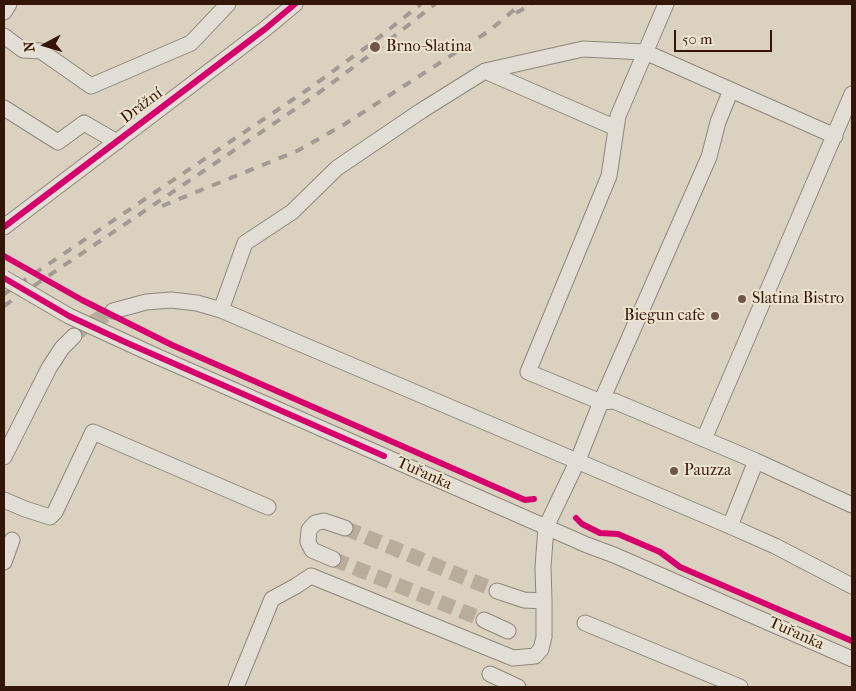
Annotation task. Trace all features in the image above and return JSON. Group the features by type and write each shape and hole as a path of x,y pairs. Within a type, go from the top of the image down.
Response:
{"street":[{"path":"4,12 9,4"},
{"path":"4,36 23,50 41,51 91,86 191,43 228,4"},
{"name":"Drážní","path":"4,227 295,4"},
{"path":"666,4 618,116 609,176 528,372 602,402 614,401 756,462 852,506"},
{"path":"221,310 245,243 292,212 337,168 484,71 583,49 645,52 835,136"},
{"path":"484,71 616,128"},
{"path":"236,687 272,599 311,576 513,658 535,656 541,649 544,637 543,567 546,527 578,460 709,157 718,122 731,90"},
{"path":"704,440 852,94"},
{"path":"4,108 58,142 84,123 117,142"},
{"name":"Tuřanka","path":"4,278 69,316 156,356 852,659"},
{"path":"113,311 146,302 171,300 197,303 221,310 730,526 852,586"},
{"path":"4,457 9,434 62,348 74,336"},
{"path":"4,500 25,509 50,516 55,512 93,432 268,507"},
{"path":"730,526 756,462"},
{"path":"332,559 312,550 308,542 309,530 316,523 324,521 345,528"},
{"path":"4,562 12,540"},
{"path":"496,592 524,600 544,601"},
{"path":"484,620 508,631"},
{"path":"585,623 740,687"},
{"path":"490,674 518,687"}],"tunnel":[{"path":"74,336 84,327 113,311"},
{"path":"345,528 497,591"},
{"path":"333,559 484,620"}],"railway":[{"path":"4,294 307,90 372,43 421,4"},
{"path":"4,306 313,97 435,4"},
{"path":"162,206 297,151 345,124 489,31 521,4"},
{"path":"516,13 532,4"}],"cycle path":[{"path":"4,227 265,29 295,4"},
{"path":"4,256 82,300 172,345 525,500 534,499"},
{"path":"4,278 69,316 384,456"},
{"path":"576,518 582,524 600,533 618,534 660,552 680,567 852,641"}],"place":[{"name":"Brno-Slatina","path":"375,47"},
{"name":"Slatina Bistro","path":"742,299"},
{"name":"Biegun cafe","path":"715,316"},
{"name":"Pauzza","path":"674,471"}]}
